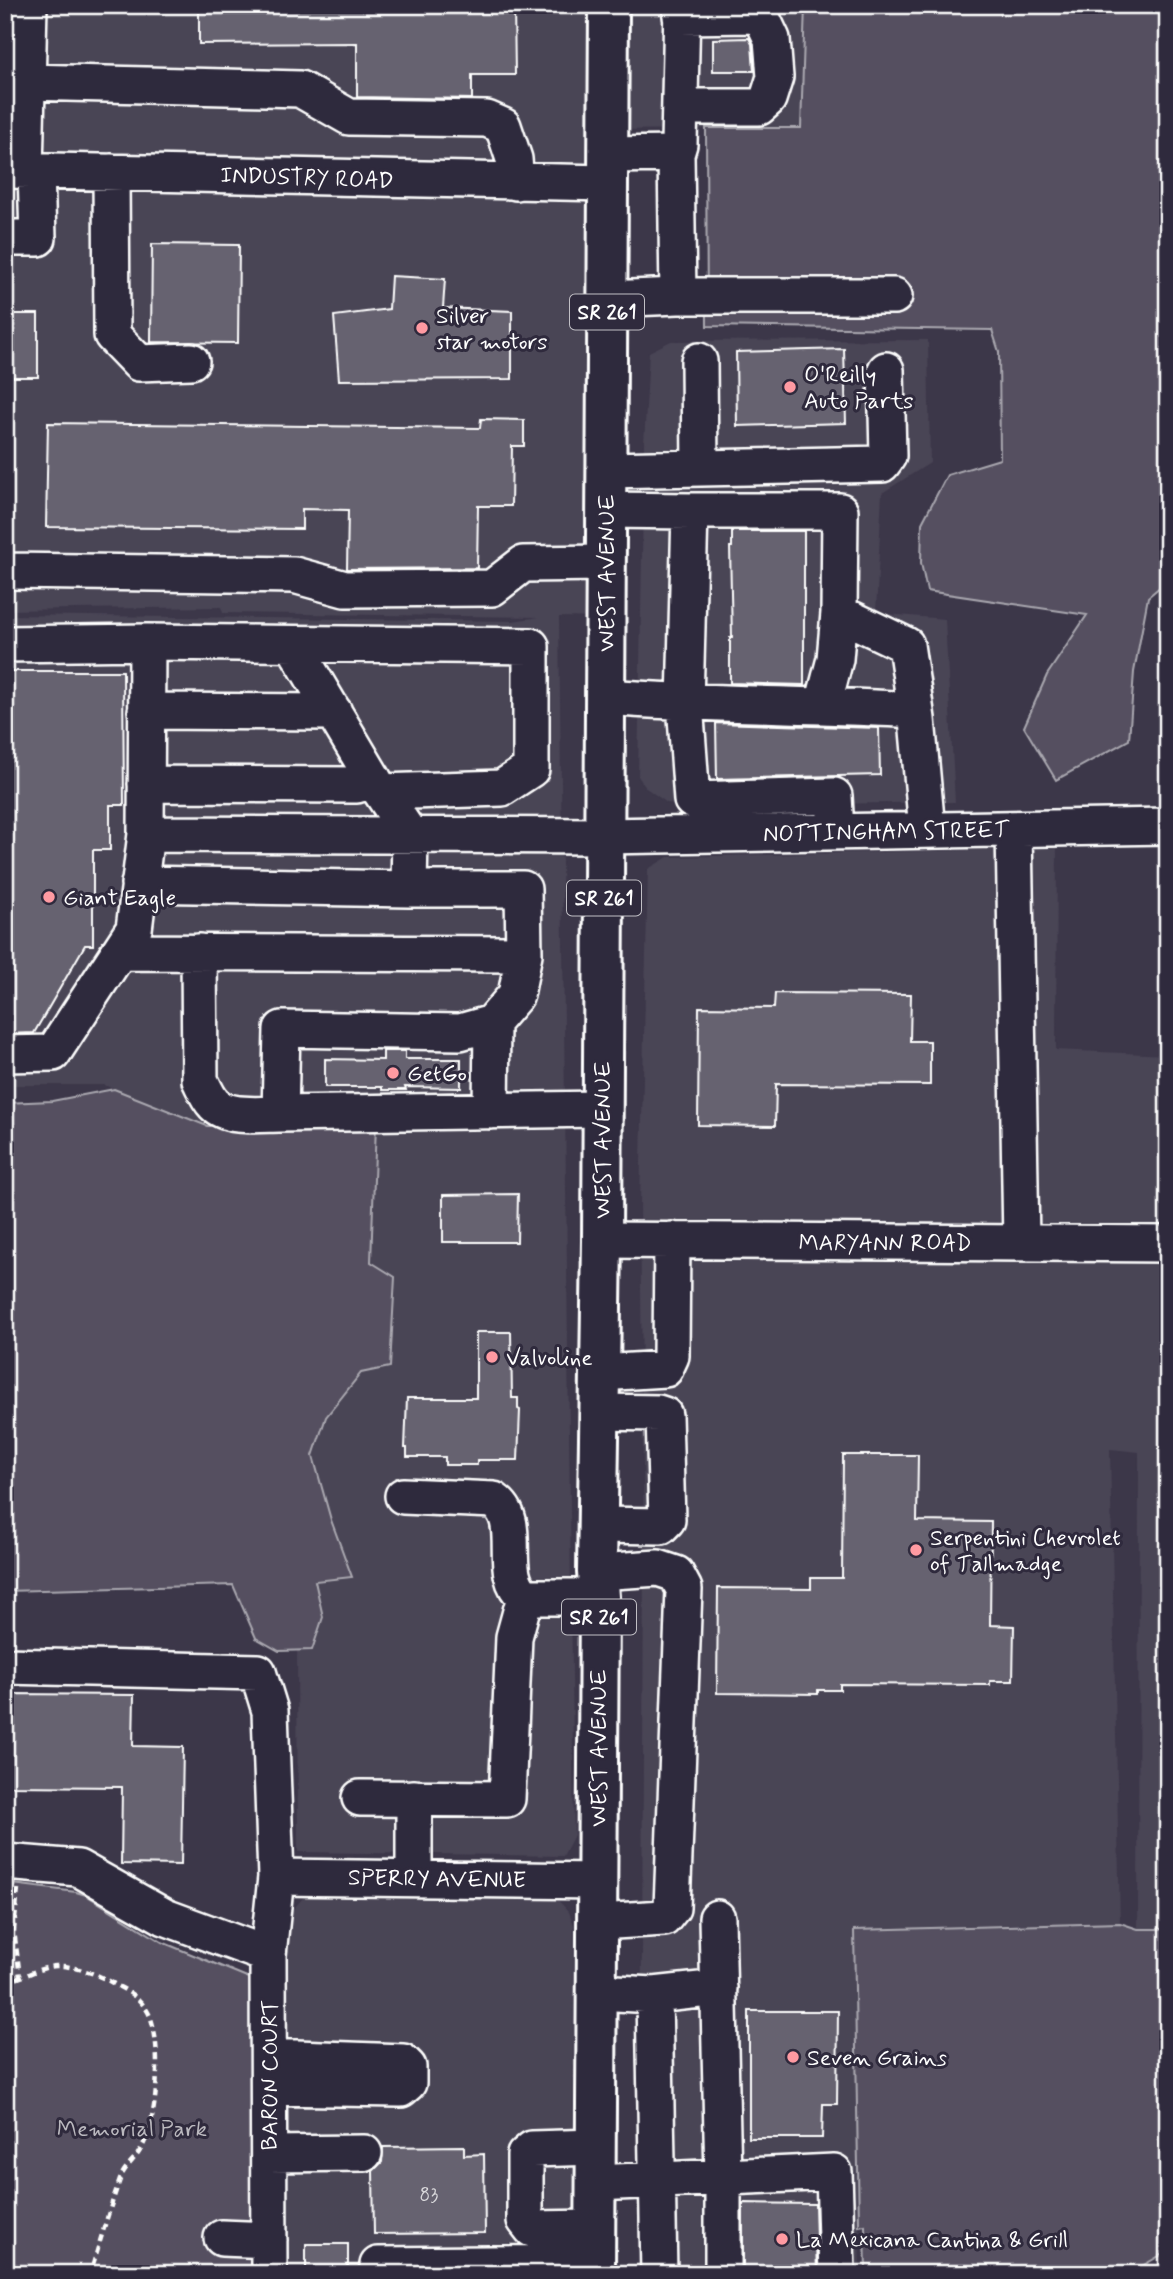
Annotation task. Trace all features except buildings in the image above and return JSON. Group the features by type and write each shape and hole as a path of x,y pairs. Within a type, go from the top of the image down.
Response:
{"main road":[{"name":"WEST AVENUE","path":"595,2255 609,5"}],"street":[{"path":"5,238 38,238 22,171 29,5"},
{"path":"678,296 676,154 679,144 682,11 753,15 763,20 772,39 775,77 768,99 759,107 680,107"},
{"path":"27,82 300,89 348,117 487,119 503,126 514,159 516,182"},
{"name":"INDUSTRY ROAD","path":"22,171 516,182 608,169 676,154"},
{"path":"111,172 112,335 139,363 191,361"},
{"path":"608,299 678,296 894,296"},
{"path":"699,361 700,468"},
{"path":"606,470 882,464 888,456 886,370"},
{"path":"606,510 840,512 839,613 835,659 823,705"},
{"path":"691,511 685,703 692,800 834,796 836,832"},
{"path":"5,569 294,575 345,589 492,589 523,564 606,563"},
{"path":"839,613 905,645 915,710 927,830"},
{"path":"5,1054 53,1053 134,929 146,834 147,642"},
{"path":"5,643 531,646 531,769 502,788 146,785"},
{"path":"293,644 410,835 409,889"},
{"path":"605,697 685,703 823,705 915,710"},
{"path":"146,711 334,712"},
{"name":"NOTTINGHAM STREET","path":"146,834 604,836 1168,826"},
{"path":"1014,829 1021,1243"},
{"path":"139,884 523,889 524,954 516,995 492,1023 460,1032 282,1029 280,1114"},
{"path":"119,952 524,954"},
{"path":"200,952 200,1080 215,1107 230,1112 280,1114 602,1109"},
{"path":"491,1111 492,1023"},
{"name":"MARYANN ROAD","path":"602,1240 1168,1244"},
{"path":"600,1373 665,1369 671,1356 672,1240"},
{"path":"598,1525 661,1526 667,1520 664,1415 600,1412"},
{"path":"403,1496 494,1500 501,1505 508,1517 511,1577 517,1590 525,1597"},
{"path":"525,1597 598,1585 658,1568 677,1574 684,1589 672,1908 664,1918 598,1922"},
{"path":"360,1798 507,1799 514,1637 525,1597"},
{"name":"BARON COURT","path":"5,1666 258,1672 270,1711 276,1877 268,1955 270,2257"},
{"path":"414,1798 414,1877"},
{"path":"13,1863 78,1868 165,1917 268,1955"},
{"name":"SPERRY AVENUE","path":"276,1877 597,1881"},
{"path":"717,1918 723,2274"},
{"path":"597,1992 654,1995 719,1989"},
{"path":"654,1995 659,2274"},
{"path":"595,2255 532,2230 524,2220 525,2155 532,2149 659,2181 834,2172 837,2274"},
{"path":"269,2154 364,2153"},
{"path":"222,2238 270,2257"},
{"path":"378,2269 440,2269 595,2255"}],"path":[{"path":"13,1863 14,1930 20,1977"},
{"path":"5,1982 34,1970 58,1966 87,1972 138,1998 149,2014 158,2066 152,2112 143,2146 122,2174 90,2274"}],"shaded area":[{"path":"5,5 805,5 801,128 609,130 605,618 559,617 574,1835 563,1856 298,1852 297,1651 312,1650 315,1581 352,1576 331,1520 313,1457 326,1417 361,1373 390,1367 395,1277 371,1262 376,1124 207,1126 104,1085 5,1085 5,615 513,621 539,617 223,613 221,607 5,610"},
{"path":"928,340 930,463 882,493 876,613 945,619 955,802 692,806 667,803 646,788 638,776 644,444 649,352 671,341"},
{"path":"1057,848 1056,1050 1168,1055 1168,1929 1138,1929 1139,1452 1110,1449 1120,1923 854,1930 860,2274 638,2274 644,1555 640,1203 648,869 668,857"},
{"path":"310,1890 542,1894 557,1899 569,1912 574,1925 573,2240 560,2274 270,2274 287,1916"}],"green space":[{"path":"805,5 1168,5 1168,580 1148,597 1134,672 1129,740 1056,780 1024,727 1047,675 1087,615 927,591 921,563 922,523 947,475 1000,459 999,352 992,330 707,326 706,128 801,128"},
{"path":"114,1089 207,1126 376,1124 371,1262 395,1277 390,1367 361,1373 326,1417 313,1456 331,1520 352,1577 315,1581 323,1617 312,1650 279,1651 256,1638 233,1585 5,1591 5,1103 52,1101"},
{"name":"Memorial Park","path":"5,1883 86,1895 162,1942 259,1982 260,2274 5,2274"},
{"path":"1120,1923 1138,1929 1168,1929 1168,2251 1128,2274 866,2274 865,2225 859,2226 854,1930"}],"place":[{"name":"Silver star motors","path":"422,328"},
{"name":"O'Reilly Auto Parts","path":"790,387"},
{"name":"Giant Eagle","path":"49,897"},
{"name":"GetGo","path":"393,1073"},
{"name":"Valvoline","path":"492,1357"},
{"name":"Serpentini Chevrolet of Tallmadge","path":"916,1550"},
{"name":"Seven Grains","path":"793,2057"},
{"name":"La Mexicana Cantina & Grill","path":"782,2239"}]}
